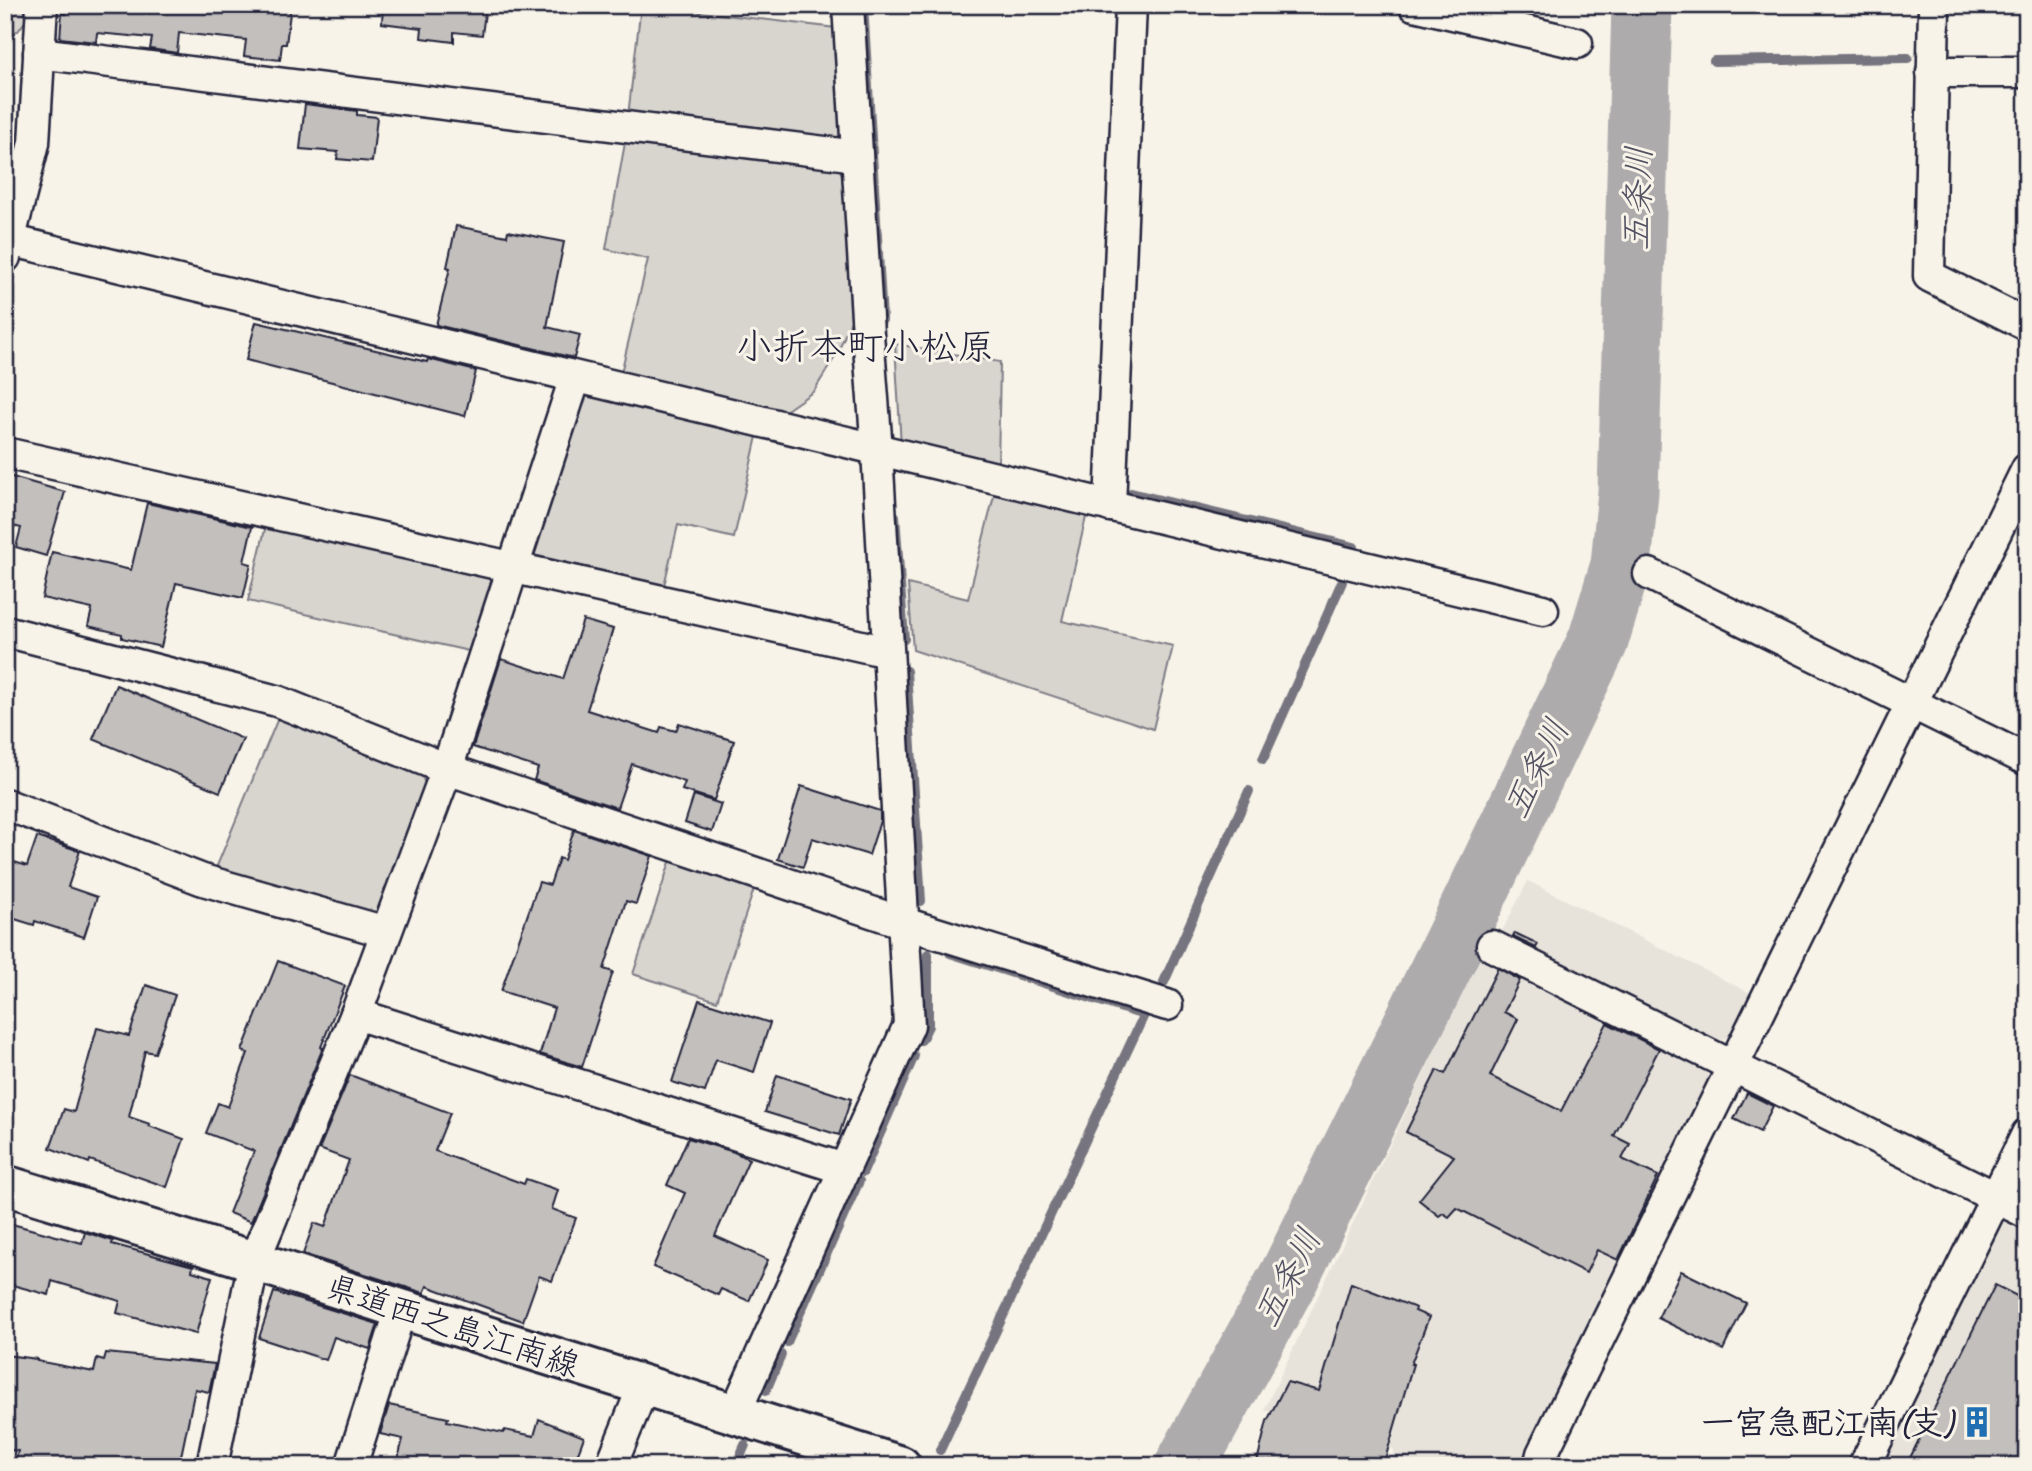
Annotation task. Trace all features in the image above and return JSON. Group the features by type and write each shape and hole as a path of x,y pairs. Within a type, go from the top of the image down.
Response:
{"main road":[{"name":"県道西之島江南線","path":"5,1185 901,1466"}],"street":[{"path":"42,5 34,143 7,246 575,378 1543,610"},
{"path":"735,1413 909,1024 877,450 867,334 848,5"},
{"path":"1110,506 1131,5"},
{"path":"1414,5 1577,43"},
{"path":"1934,5 1929,276 2027,325"},
{"path":"39,53 857,156"},
{"path":"1932,72 2027,72"},
{"path":"212,1466 254,1261 356,1014 447,769 575,378"},
{"path":"5,453 888,652"},
{"path":"1539,1466 1542,1454 2027,469"},
{"path":"1649,574 2027,760"},
{"path":"5,631 277,701 447,769 904,923 1167,1005"},
{"path":"5,804 203,880 386,932"},
{"path":"1492,946 2027,1213"},
{"path":"356,1014 844,1169"},
{"path":"1864,1466 2027,1134"},
{"path":"351,1466 401,1309"},
{"path":"611,1466 644,1385"}],"shaded area":[{"path":"5,5 28,5 26,20 18,31 5,32"},
{"path":"641,5 836,28 841,134 831,142 628,116"},
{"path":"626,137 835,164 844,176 853,316 838,352 814,391 784,412 621,373 648,259 606,249"},
{"path":"895,344 1000,362 998,468 901,446"},
{"path":"592,393 758,432 734,538 678,525 663,590 539,562 530,548 581,400"},
{"path":"995,492 1087,513 1062,621 1173,646 1153,729 913,650 908,584 968,599"},
{"path":"266,525 494,577 473,652 248,601"},
{"path":"278,718 421,774 427,788 382,911 367,918 214,873"},
{"path":"671,859 755,886 717,1001 633,974"},
{"path":"1528,881 1754,995 1735,1034 1718,1042 1500,935"},
{"path":"1479,958 1705,1068 1710,1083 1525,1466 1390,1466 1394,1449 1264,1410"},
{"path":"2006,1213 2027,1223 2027,1466 1875,1466 1993,1222"}],"building":[{"path":"67,5 291,5 286,44 282,44 280,60 244,56 246,40 179,33 177,53 150,49 152,38 97,33 96,42 60,38 62,13 66,14"},
{"path":"383,5 486,5 482,35 454,32 454,42 421,38 422,28 382,23"},
{"path":"305,104 357,111 357,115 377,117 372,162 337,159 338,152 300,149"},
{"path":"456,226 507,236 508,231 564,242 547,327 580,335 574,358 436,325 450,268 447,267"},
{"path":"256,322 476,371 465,416 246,360"},
{"path":"5,475 65,492 46,556 16,547 21,528 5,524"},
{"path":"147,503 252,527 244,562 251,564 243,598 176,583 161,647 122,638 122,634 88,626 92,609 42,598 52,552 131,570"},
{"path":"583,620 613,629 587,710 659,733 661,727 676,731 679,723 734,741 714,800 682,790 685,782 632,764 617,808 534,780 538,768 473,747 501,659 563,679"},
{"path":"116,685 243,739 220,792 93,739"},
{"path":"801,786 880,811 880,821 869,855 812,838 803,867 778,859"},
{"path":"694,795 721,804 712,832 685,823"},
{"path":"574,830 652,856 636,904 626,901 604,969 613,972 582,1067 540,1054 554,1008 501,991 539,882 550,885 559,858 564,860"},
{"path":"37,837 80,851 68,887 97,897 84,937 35,921 34,925 5,916 5,859 27,866"},
{"path":"1515,933 1538,944 1536,948 1513,937"},
{"path":"278,961 345,986 321,1047 323,1048 251,1222 229,1213 254,1151 206,1133 218,1103 228,1107 248,1053 242,1051"},
{"path":"1498,968 1520,980 1504,1012 1518,1019 1490,1076 1561,1111 1607,1023 1659,1049 1614,1136 1630,1144 1622,1159 1658,1176 1618,1260 1597,1250 1586,1273 1457,1208 1449,1217 1443,1213 1439,1216 1419,1200 1454,1156 1406,1132 1437,1070 1445,1074"},
{"path":"146,985 175,995 155,1053 145,1051 129,1117 184,1139 167,1187 50,1148 64,1109 74,1112 97,1028 129,1036"},
{"path":"699,1000 770,1023 754,1072 716,1060 705,1092 672,1082"},
{"path":"350,1075 450,1113 435,1151 524,1184 526,1179 558,1190 552,1209 576,1218 552,1281 539,1276 523,1321 427,1286 424,1293 303,1254 314,1223 325,1227 349,1160 319,1149"},
{"path":"777,1075 851,1099 839,1135 765,1112"},
{"path":"1747,1093 1773,1106 1760,1132 1734,1119"},
{"path":"688,1138 749,1159 715,1236 768,1260 749,1301 721,1289 718,1295 653,1267 685,1193 667,1185"},
{"path":"12,1224 82,1243 85,1232 113,1241 112,1244 193,1266 192,1271 212,1277 196,1334 117,1313 120,1301 52,1281 49,1295 5,1283 5,1249"},
{"path":"1681,1271 1746,1303 1723,1350 1658,1318"},
{"path":"1351,1283 1416,1308 1415,1311 1429,1317 1411,1364 1383,1466 1256,1466 1267,1421 1287,1382 1319,1391"},
{"name":"一宮急配江南(支)","path":"1995,1285 2027,1301 2027,1466 1906,1466"},
{"path":"274,1292 378,1324 370,1349 334,1337 326,1360 259,1338"},
{"path":"106,1353 215,1364 209,1392 195,1389 179,1466 14,1466 18,1451 5,1449 5,1355 94,1372 97,1358 104,1360"},
{"path":"389,1405 503,1433 505,1430 534,1436 539,1419 584,1437 573,1466 396,1466 403,1439 380,1434"}],"waterway":[{"path":"863,5 882,320"},
{"name":"五条川","path":"1185,1466 1290,1275 1598,641 1621,565 1628,492 1642,5"},
{"path":"1640,55 1659,60"},
{"path":"1714,61 1908,58"},
{"path":"1131,493 1354,547"},
{"path":"895,516 904,639"},
{"path":"1263,759 1342,582"},
{"path":"906,671 921,901"},
{"path":"1164,982 1249,791"},
{"path":"940,1450 1144,1015 950,953"},
{"path":"921,1040 928,1026 928,954"},
{"path":"863,1172 914,1056"},
{"path":"787,1342 859,1181"},
{"path":"766,1390 781,1355"},
{"path":"736,1466 745,1445"}],"place":[{"name":"一宮急配江南(支)","path":"1977,1422"}],"district":[{"name":"小折本町小松原","path":"865,346"}]}
